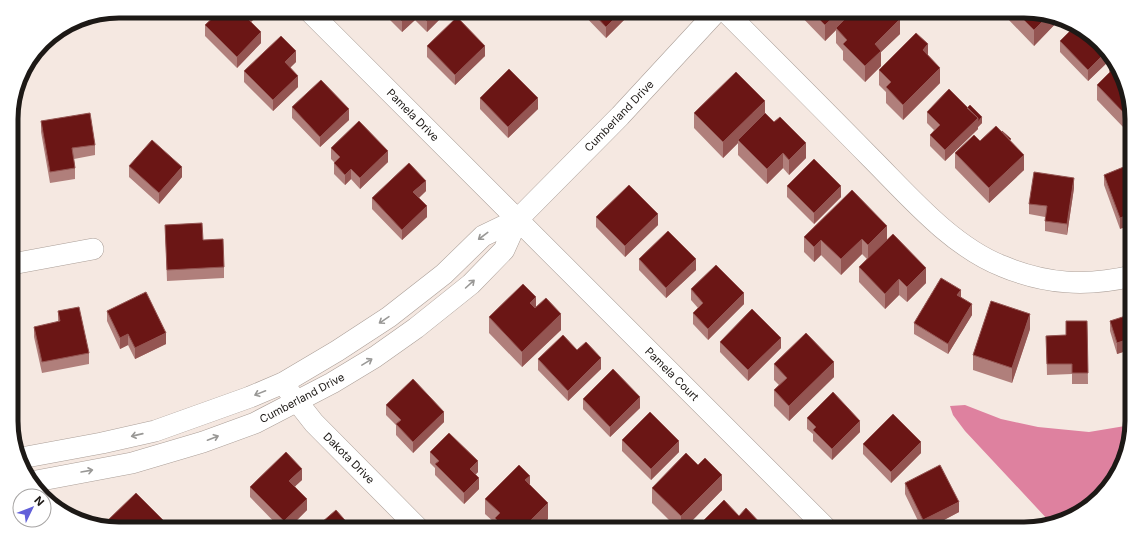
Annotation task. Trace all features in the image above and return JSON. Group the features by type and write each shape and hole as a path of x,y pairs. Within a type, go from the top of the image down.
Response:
{"street":[{"name":"Pamela Drive","path":"316,18 518,219"},
{"name":"Cumberland Drive","path":"25,457 102,443 155,431 250,397 283,383 338,351 389,317 444,274 483,236 518,219 620,116 711,18"},
{"path":"732,18 923,210 963,245 1001,266 1052,281 1069,283 1094,282 1125,277"},
{"name":"Cumberland Drive","path":"38,481 132,463 203,442 255,422 332,383 375,357 416,328 471,284 504,250 518,219"},
{"name":"Pamela Court","path":"518,219 820,522"},
{"path":"18,263 93,249"},
{"name":"Dakota Drive","path":"283,383 296,402 314,423 412,522"}],"shaded area":[{"path":"965,405 1001,419 1038,427 1089,432 1125,426 1120,454 1104,483 1091,497 1069,512 1047,519 965,431 953,415 950,406"}],"building":[{"path":"212,18 247,18 261,32 237,57 205,25"},
{"path":"456,18 458,18 485,46 455,75 427,46"},
{"path":"598,18 615,18 606,27"},
{"path":"818,18 832,18 825,25"},
{"path":"846,18 900,19 875,44 881,51 865,66 843,44 847,40 836,28"},
{"path":"1022,18 1044,20 1034,30"},
{"path":"1071,30 1086,39 1102,56 1088,70 1060,41"},
{"path":"916,33 928,44 923,50 940,68 903,105 886,87 891,82 879,70"},
{"path":"281,36 296,51 285,62 298,76 273,100 244,71"},
{"path":"509,69 538,98 508,127 480,98"},
{"path":"1112,70 1122,93 1124,113 1097,85"},
{"path":"736,72 765,101 723,142 694,113"},
{"path":"321,80 349,109 320,137 292,107"},
{"path":"949,89 978,118 945,150 930,135 940,125 927,112"},
{"path":"970,105 982,117 978,122 978,118 967,108"},
{"path":"90,113 95,145 72,148 75,168 50,172 41,121"},
{"path":"765,113 774,122 780,117 806,143 789,160 783,153 767,169 738,140"},
{"path":"359,121 388,151 360,178 351,169 345,175 334,163 340,157 331,148"},
{"path":"996,126 1024,155 989,188 955,153 974,135 980,141"},
{"path":"1002,132 1011,139 1010,140"},
{"path":"152,140 182,167 159,193 129,166"},
{"path":"814,159 841,186 814,213 787,186"},
{"path":"409,163 426,181 413,192 427,206 402,230 372,198"},
{"path":"1125,166 1125,216 1120,218 1104,175"},
{"path":"1034,172 1074,178 1067,224 1045,221 1047,206 1029,204"},
{"path":"629,185 658,214 625,246 596,217"},
{"path":"852,190 887,226 868,245 862,239 841,259 821,240 814,247 804,237"},
{"path":"202,223 203,240 223,239 224,267 167,270 165,225"},
{"path":"668,231 696,259 666,288 639,259"},
{"path":"893,234 926,268 907,287 899,279 885,294 859,267"},
{"path":"716,265 744,293 708,329 693,313 703,303 691,289"},
{"path":"941,278 961,290 957,295 972,304 948,344 914,323"},
{"path":"523,284 536,297 530,303 535,308 546,298 561,314 522,352 489,317"},
{"path":"146,292 166,333 135,348 128,334 120,338 107,311"},
{"path":"991,301 1030,314 1012,368 973,355"},
{"path":"79,307 89,353 42,362 34,327 60,321 58,311"},
{"path":"752,309 781,338 748,370 720,342"},
{"path":"1125,316 1125,348 1123,341 1117,343 1110,321"},
{"path":"1066,321 1087,321 1088,373 1072,373 1072,364 1047,364 1046,336 1066,335"},
{"path":"806,333 834,362 789,406 774,390 787,378 774,364"},
{"path":"563,335 577,350 586,342 601,358 568,391 538,359"},
{"path":"613,369 640,397 610,427 583,399"},
{"path":"413,379 444,412 413,442 396,424 401,420 386,405"},
{"path":"833,392 860,421 832,449 813,430 816,427 807,418"},
{"path":"650,412 679,441 651,469 622,440"},
{"path":"893,414 921,442 891,472 863,444"},
{"path":"449,433 478,461 470,469 479,478 464,493 435,464 439,461 430,452"},
{"path":"286,452 302,469 289,481 307,499 284,521 250,487"},
{"path":"686,453 698,465 705,458 722,475 681,516 652,488"},
{"path":"519,465 530,476 525,480 548,503 529,522 499,522 495,518 500,513 485,499"},
{"path":"940,465 959,502 923,520 905,483"},
{"path":"136,493 165,522 119,522 107,521"},
{"path":"724,500 739,516 746,508 759,522 702,522"},
{"path":"336,510 347,522 322,522"}]}
